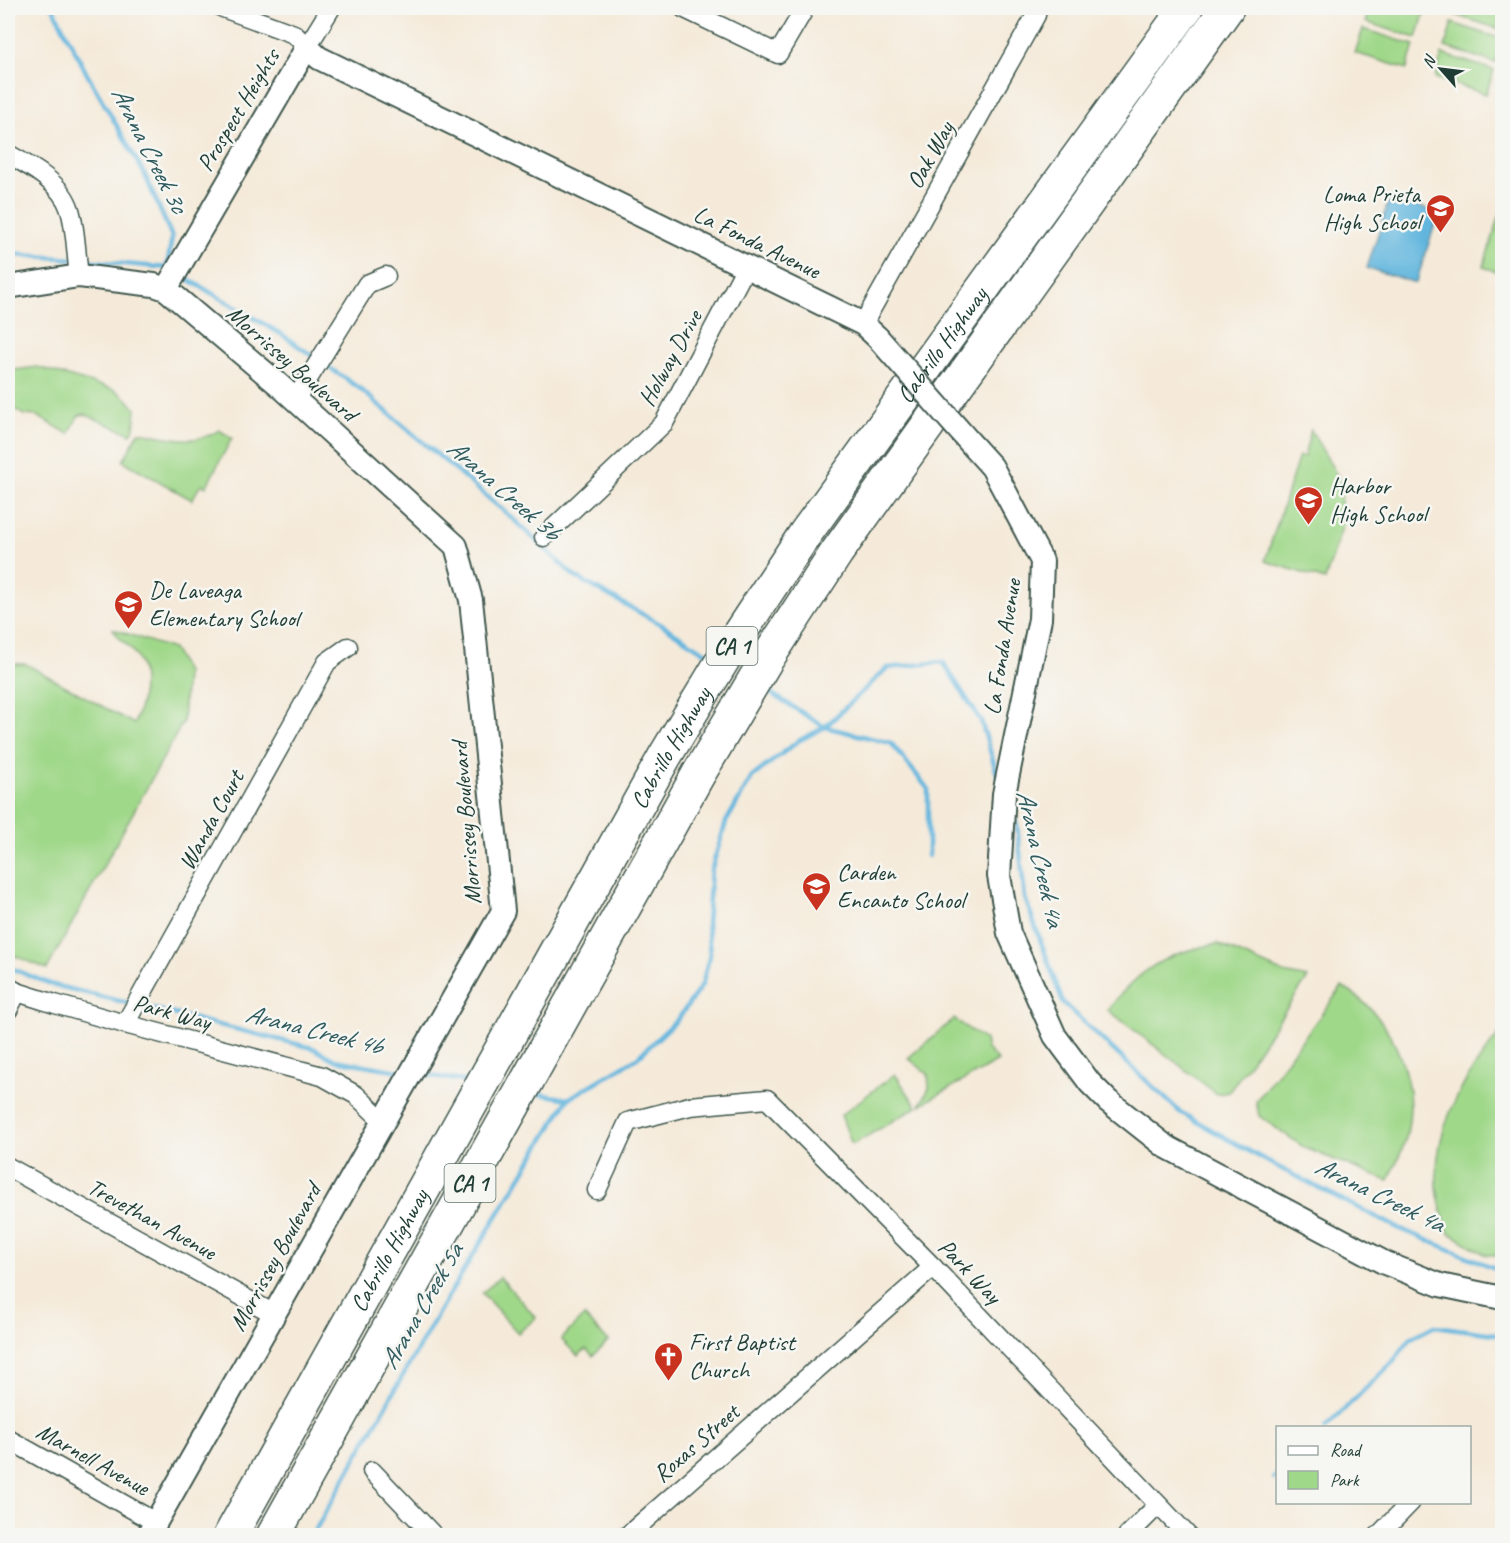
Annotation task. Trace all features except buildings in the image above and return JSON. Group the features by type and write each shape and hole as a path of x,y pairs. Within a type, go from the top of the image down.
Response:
{"highway":[{"name":"Cabrillo Highway","path":"230,1536 665,756 733,643 843,480 1186,8"},
{"name":"Cabrillo Highway","path":"273,1536 698,775 765,662 880,490 1227,8"},
{"path":"212,1536 346,1328"}],"street":[{"name":"La Fonda Avenue","path":"223,8 294,33 319,58 746,267 870,331 992,467 1042,561 1040,619 1004,794 999,876 1009,933 1055,1036 1090,1083 1108,1101 1165,1146 1385,1263 1440,1286 1503,1298"},
{"name":"Prospect Heights","path":"166,289 331,8"},
{"path":"683,8 778,54 805,8"},
{"name":"Oak Way","path":"870,331 1036,15 1037,8"},
{"path":"8,154 29,166 57,188 70,208 79,276"},
{"name":"Holway Drive","path":"544,537 664,423 746,267"},
{"path":"8,287 79,276 154,285 166,289"},
{"path":"295,400 367,284 386,276"},
{"name":"Morrissey Boulevard","path":"152,1529 503,911 471,600 456,546 295,400 166,289"},
{"name":"Wanda Court","path":"125,1024 327,662 348,647"},
{"path":"8,1010 12,989"},
{"name":"Park Way","path":"12,989 125,1024 322,1076 356,1095 383,1121"},
{"name":"Park Way","path":"597,1190 628,1122 690,1106 767,1098 933,1267 1188,1536"},
{"name":"Trevethan Avenue","path":"8,1167 274,1314"},
{"name":"Roxas Street","path":"627,1536 933,1267"},
{"name":"Marnell Avenue","path":"8,1439 152,1529"},
{"path":"372,1471 435,1536"},
{"path":"1378,1536 1411,1504"},
{"path":"1126,1536 1158,1505"}],"green space":[{"path":"1370,8 1405,8 1424,14 1417,38 1365,22"},
{"path":"1457,8 1502,8 1502,30 1455,15"},
{"path":"1452,23 1502,39 1496,63 1445,47"},
{"path":"1363,29 1414,45 1407,69 1355,53"},
{"path":"1442,54 1494,70 1486,94 1435,78"},
{"path":"1502,209 1502,273 1483,267"},
{"path":"37,367 115,390 136,409 131,434 84,414 78,416 69,434 37,416 24,415 8,405 8,371"},
{"path":"219,430 232,438 206,487 201,484 192,500 123,461 139,432 169,438 190,439 210,435"},
{"path":"1311,430 1345,489 1341,496 1341,505 1347,512 1325,580 1265,561 1299,456 1304,457"},
{"path":"113,629 173,649 186,672 183,722 47,969 8,953 8,664 26,664 134,724 142,696 141,667 138,658"},
{"path":"1218,944 1284,973 1308,978 1229,1092 1217,1094 1108,1010 1143,973 1169,957"},
{"path":"1342,987 1375,1014 1387,1031 1405,1070 1410,1113 1407,1134 1388,1181 1305,1148 1259,1116 1256,1101"},
{"path":"954,1019 985,1040 987,1049 998,1061 920,1105 929,1088 928,1074 908,1058"},
{"path":"1502,1031 1502,1255 1486,1255 1448,1232 1437,1187 1437,1165 1440,1144 1454,1103 1488,1048"},
{"path":"895,1074 917,1107 852,1145 841,1115"},
{"path":"500,1277 536,1318 518,1333 482,1293"},
{"path":"584,1316 608,1341 593,1356 586,1349 578,1356 561,1339"}],"water":[{"path":"1390,197 1429,210 1431,206 1440,209 1416,283 1367,268"}],"waterway":[{"name":"Arana Creek 3c","path":"53,8 87,74 144,173 172,237 167,267"},
{"path":"1128,8 1136,9"},
{"name":"Arana Creek 3c","path":"8,254 74,259"},
{"name":"Arana Creek 3c","path":"82,260 169,268"},
{"name":"Arana Creek 3b","path":"181,275 281,334 317,359"},
{"name":"Arana Creek 3b","path":"324,364 359,388 512,518 574,576 662,625 711,656"},
{"name":"Arana Creek 4a","path":"568,1099 637,1058 678,1019 702,985 710,954 707,923 711,871 726,822 752,777 798,741 825,727 887,668 943,662 981,721 998,777"},
{"path":"764,689 825,727 891,743 928,789 928,856"},
{"name":"Arana Creek 4a","path":"1012,812 1017,825 1025,898 1063,1003 1180,1112 1272,1164 1398,1228 1502,1271"},
{"name":"Arana Creek 4b","path":"8,967 53,985 132,1004"},
{"name":"Arana Creek 4b","path":"141,1006 313,1048 335,1060 405,1072"},
{"name":"Arana Creek 4b","path":"420,1074 470,1082"},
{"name":"Arana Creek 4b","path":"535,1093 568,1099"},
{"name":"Arana Creek 5a","path":"312,1536 444,1303 568,1099"},
{"path":"1327,1426 1392,1363 1411,1338 1435,1326 1502,1335"}],"place":[{"name":"Loma Prieta High School","path":"1441,234"},
{"name":"Harbor High School","path":"1309,526"},
{"name":"De Laveaga Elementary School","path":"128,630"},
{"name":"Carden Encanto School","path":"816,912"},
{"name":"First Baptist Church","path":"668,1382"}]}
